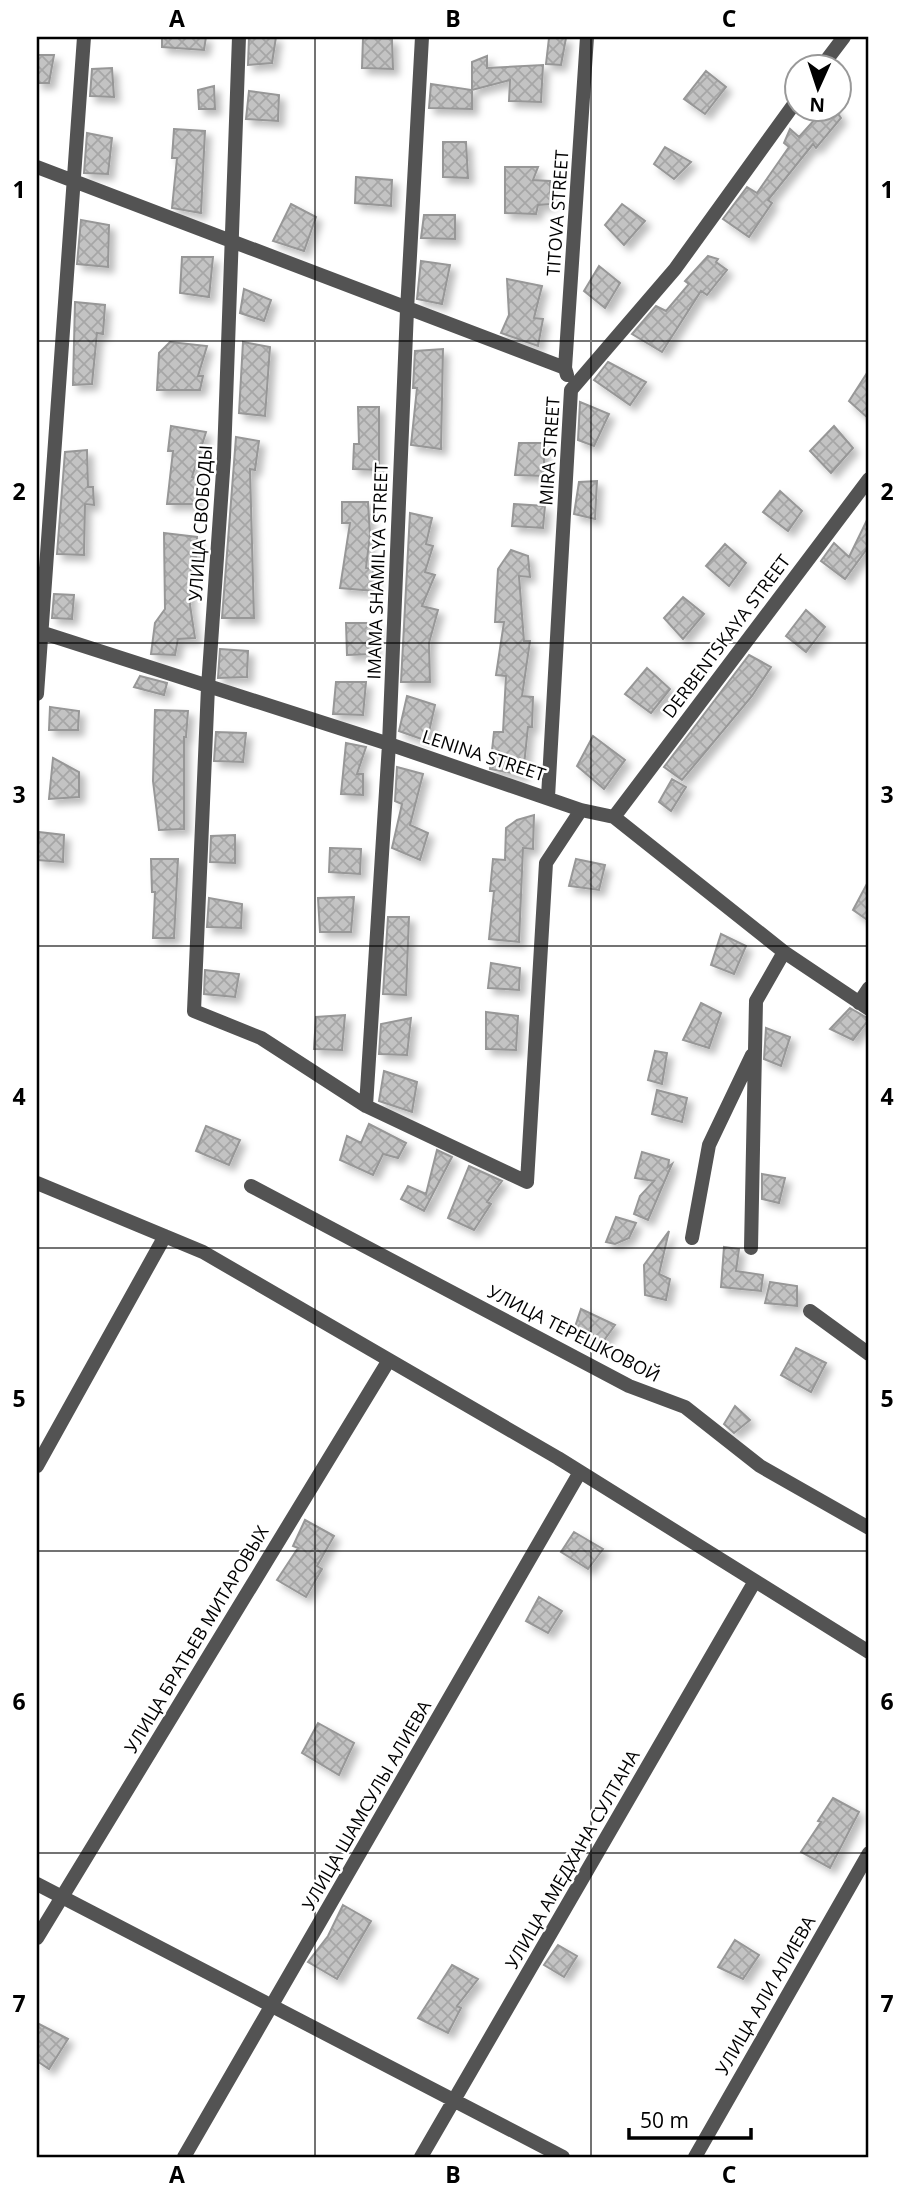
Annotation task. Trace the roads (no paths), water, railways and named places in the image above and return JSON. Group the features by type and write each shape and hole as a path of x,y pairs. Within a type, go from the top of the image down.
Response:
{"street":[{"path":"37,694 39,631 76,180 84,37"},
{"name":"УЛИЦА СВОБОДЫ","path":"239,37 224,457 208,687 194,1011 261,1038 366,1106"},
{"name":"IMAMA SHAMILYA STREET","path":"366,1106 389,744 407,310 422,37"},
{"name":"TITOVA STREET","path":"571,390 565,368 587,37"},
{"path":"833,52 844,37"},
{"name":"MIRA STREET","path":"548,797 571,390 675,270 783,120"},
{"path":"37,167 565,368"},
{"name":"DERBENTSKAYA STREET","path":"614,817 869,480"},
{"name":"LENINA STREET","path":"39,631 389,744 581,810 614,817 784,953 864,1006"},
{"path":"366,1106 527,1182 546,863 581,810"},
{"path":"751,1248 756,1000 784,953"},
{"path":"864,1006 869,988"},
{"path":"692,1238 709,1145 754,1052"},
{"path":"37,1183 204,1252 580,1472 869,1652"},
{"name":"УЛИЦА ТЕРЕШКОВОЙ","path":"251,1186 629,1386 685,1407 760,1466 869,1528"},
{"path":"37,1466 165,1236"},
{"path":"810,1311 869,1353"},
{"name":"УЛИЦА БРАТЬЕВ МИТАРОВЫХ","path":"37,1938 389,1360"},
{"name":"УЛИЦА ШАМСУЛЫ АЛИЕВА","path":"184,2157 580,1472"},
{"name":"УЛИЦА АМЕДХАНА СУЛТАНА","path":"421,2157 755,1581"},
{"name":"УЛИЦА АЛИ АЛИЕВА","path":"695,2157 869,1853"},
{"path":"37,1884 563,2157"}]}
